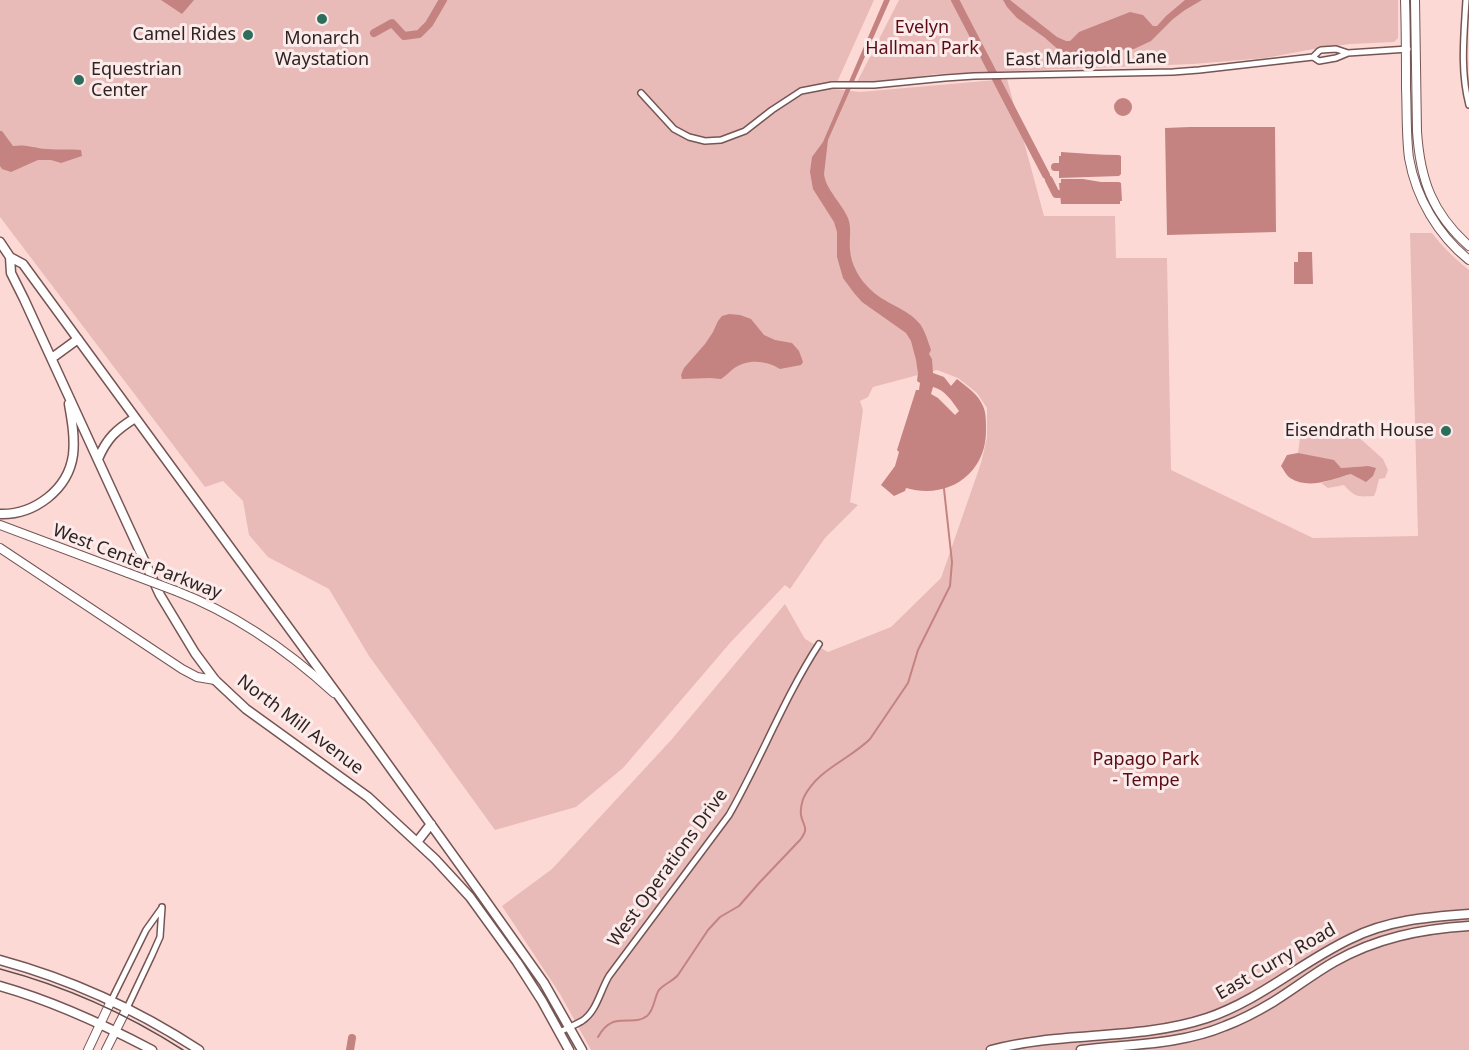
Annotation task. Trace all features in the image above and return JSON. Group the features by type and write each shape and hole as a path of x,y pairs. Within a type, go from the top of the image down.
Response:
{"main road":[{"name":"North Mill Avenue","path":"0,242 10,257 23,264 344,702 544,983 582,1050"},
{"name":"North Mill Avenue","path":"10,257 11,273 160,595 195,654 215,680 246,709 368,797 435,859 470,897 524,971 569,1050"},
{"path":"52,358 78,339"},
{"path":"0,514 18,512 38,505 54,492 64,479 72,460 74,445 68,395"},
{"path":"98,459 107,440 135,418"},
{"path":"417,842 431,824"},
{"name":"East Curry Road","path":"991,1050 1053,1039 1159,1029 1205,1019 1269,989 1331,948 1352,938 1417,918 1469,914"},
{"name":"East Curry Road","path":"1082,1050 1172,1040 1209,1032 1273,1002 1321,969 1358,949 1381,940 1419,931 1469,926"},
{"path":"0,960 73,985 127,1008 199,1050"},
{"path":"0,986 66,1009 152,1050"}],"street":[{"path":"1405,0 1409,157 1414,178 1432,219 1446,239 1469,260"},
{"path":"1415,0 1418,151 1423,175 1440,215 1453,232 1469,246"},
{"path":"1466,0 1464,72 1469,105"},
{"name":"East Marigold Lane","path":"641,93 674,129 689,137 713,141 745,131 801,91 832,85 874,85 974,76 1182,71 1313,57 1321,50 1336,49 1347,53"},
{"name":"East Marigold Lane","path":"1313,57 1319,61 1347,53 1415,49"},
{"name":"West Center Parkway","path":"0,525 214,607 263,635 295,659 344,702"},
{"path":"0,548 168,660 197,677 215,680"},
{"name":"West Operations Drive","path":"560,1032 590,1015 609,976 729,815 745,788 797,681 819,644"},
{"path":"88,1050 146,930 162,907 160,937 106,1050"}],"green space":[{"name":"Papago Park - Tempe","path":"0,0 874,0 834,89 860,92 1007,79 1044,216 1115,216 1116,258 1167,258 1171,470 1313,538 1418,536 1410,233 1432,233 1449,253 1469,270 1469,1050 591,1050 560,994 502,906 552,869 672,739 785,604 805,639 828,652 891,627 941,578 981,463 987,437 987,408 977,393 958,378 937,370 873,387 868,397 860,401 863,410 850,502 858,505 825,538 790,589 785,585 730,643 623,768 576,807 495,830 369,656 329,589 268,557 249,535 243,501 223,481 205,487 0,217"},
{"name":"Evelyn Hallman Park","path":"899,0 1398,0 1398,38 1394,42 1350,44 1266,58 1193,64 936,74 896,80 857,82"},
{"path":"1343,427 1354,433 1383,459 1388,470 1385,478 1379,479 1374,496 1357,495 1344,485 1328,488 1321,483 1368,466 1341,468 1298,453 1300,438"}],"shaded area":[{"path":"161,0 194,0 182,14"},
{"path":"884,0 890,0 828,140 824,174 825,180 848,218 851,256 860,277 877,295 909,314 920,324 931,350 929,354 932,359 933,373 944,377 951,386 957,379 975,394 984,408 985,445 980,459 962,480 950,486 922,491 906,488 905,491 894,496 881,485 895,466 899,452 897,450 920,383 917,381 918,373 911,341 906,333 862,302 843,278 837,257 837,232 834,222 813,189 810,172 812,157 823,142","holes":["933,387 948,396 959,411 955,415 931,394"]},
{"path":"1003,0 1010,0 1057,37 1070,41 1079,32 1130,12 1143,15 1153,26 1157,26 1185,0 1202,0 1173,19 1151,41 1134,49 1068,54 1062,53 1017,18"},
{"path":"1123,98 1129,101 1132,107 1129,113 1123,116 1117,113 1114,107 1117,101"},
{"path":"1275,127 1276,232 1167,235 1165,128"},
{"path":"0,131 13,146 81,150 82,156 61,163 38,160 11,172 0,166"},
{"path":"1061,152 1119,155 1121,156 1121,174 1119,176 1059,178"},
{"path":"1061,179 1119,182 1121,183 1122,201 1120,204 1061,204 1059,183"},
{"path":"1298,252 1312,252 1313,284 1294,284 1294,262 1298,262"},
{"path":"729,314 751,319 764,335 792,343 799,351 803,362 801,365 780,369 762,362 750,362 738,366 721,379 682,379 684,368 705,344 722,316"},
{"path":"1298,453 1334,460 1341,468 1368,466 1376,468 1373,476 1366,482 1351,474 1320,482 1305,483 1290,478 1281,466 1287,455"}],"waterway":[{"path":"374,33 392,23 404,36 419,34 429,24 443,0"},
{"path":"955,0 1046,175"},
{"path":"1049,180 1056,194 1059,194"},
{"path":"598,1037 604,1029 616,1021 641,1019 650,1013 659,990 678,975 708,930 720,917 739,906 803,836 805,830 801,806 810,787 825,772 870,739 908,683 918,650 950,586 952,562 944,489"},
{"path":"350,1050 352,1038"}],"tram line":[{"path":"0,969 94,1002 183,1050"}],"place":[{"name":"Monarch Waystation","path":"322,19"},
{"name":"Camel Rides","path":"248,35"},
{"name":"Equestrian Center","path":"79,80"},
{"name":"Eisendrath House","path":"1446,431"}]}
